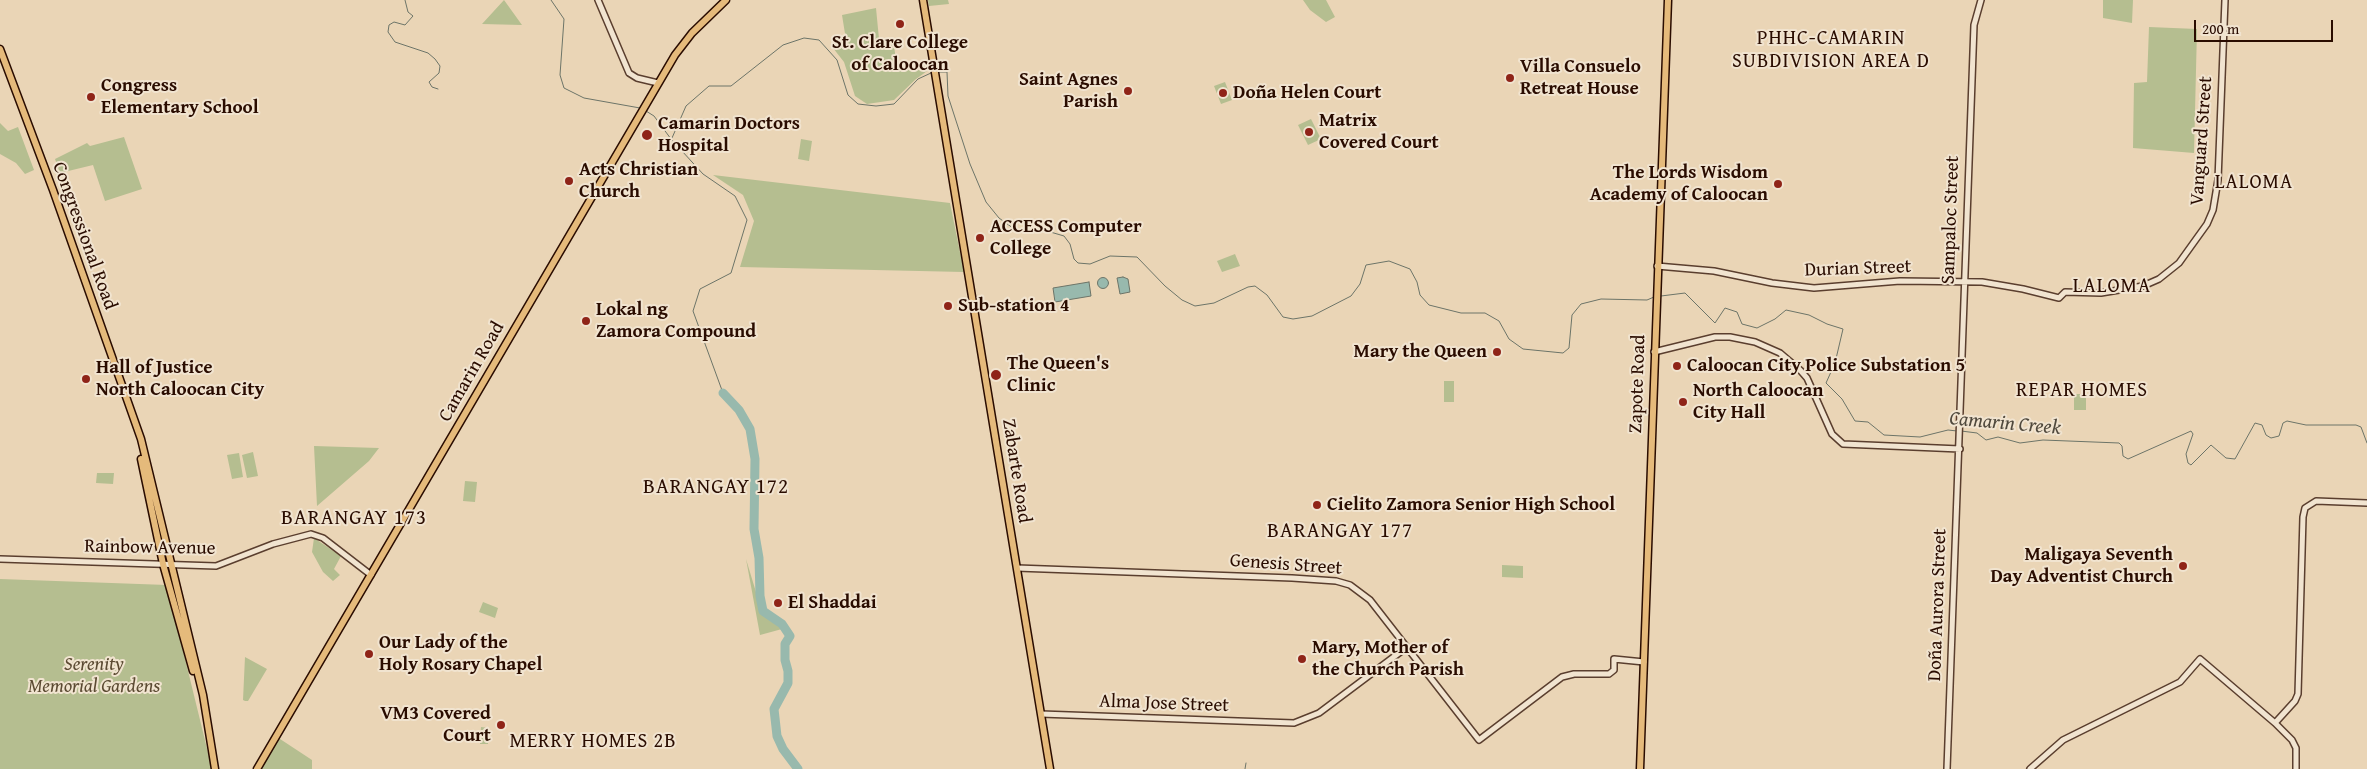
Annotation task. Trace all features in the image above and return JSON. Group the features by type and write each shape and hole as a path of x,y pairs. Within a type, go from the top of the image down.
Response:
{"main road":[{"name":"Camarin Road","path":"257,769 646,103 683,44 726,0"},
{"name":"Zabarte Road","path":"923,0 1050,769"},
{"name":"Zapote Road","path":"1640,769 1668,0"},
{"name":"Congressional Road","path":"0,49 61,214 137,434 141,439 166,564 203,700 215,769"}],"street":[{"path":"598,0 629,73 637,78 658,84"},
{"name":"Sampaloc Street","path":"1960,441 1963,282 1974,25 1981,0"},
{"name":"Vanguard Street","path":"2059,298 2065,292 2101,293 2143,286 2165,277 2179,263 2208,224 2213,210 2218,180 2225,0"},
{"name":"Durian Street","path":"1657,266 1714,271 1772,283 1814,288 1889,281 1982,282 2014,287 2059,298"},
{"path":"1654,352 1715,337 1730,337 1755,342 1780,353 1800,370 1806,378 1832,434 1843,444 1960,449"},
{"name":"Doña Aurora Street","path":"1947,769 1960,441"},
{"path":"2275,723 2295,701 2298,694 2303,517 2308,505 2316,501 2367,503"},
{"name":"Rainbow Avenue","path":"0,560 216,566 272,544 311,534 324,538 371,575"},
{"name":"Genesis Street","path":"1017,568 1292,578 1343,582 1358,589 1370,600 1408,646 1479,740 1562,677 1574,674 1609,674 1614,670 1614,659 1644,662"},
{"name":"Alma Jose Street","path":"1041,714 1286,723 1302,721 1319,713 1408,646"},
{"path":"2030,769 2063,740 2180,682 2200,659 2275,723 2296,748 2296,769"}],"green space":[{"path":"504,0 522,25 482,24"},
{"path":"928,0 948,0 949,4 929,6"},
{"path":"1303,0 1326,0 1335,17 1326,22 1310,10"},
{"path":"2103,0 2133,0 2132,23 2103,18"},
{"path":"876,8 879,39 893,38 897,68 928,63 930,69 916,79 894,100 867,104 855,96 844,62 833,48 847,46 842,15"},
{"path":"2149,27 2197,29 2194,153 2133,148 2134,83 2147,82"},
{"name":"Doña Helen Court","path":"1225,82 1232,100 1221,104 1214,86"},
{"name":"Matrix Covered Court","path":"1311,119 1321,139 1308,145 1298,125"},
{"path":"0,123 8,131 18,127 34,170 25,174 16,163 0,154"},
{"path":"124,137 142,189 105,201 93,165 60,173 55,159 87,143 90,146"},
{"path":"801,139 812,141 809,161 798,159"},
{"path":"713,175 950,203 964,272 740,267 754,221 743,195"},
{"path":"1235,254 1240,266 1222,272 1217,261"},
{"path":"1444,381 1454,381 1454,402 1444,402"},
{"path":"2074,394 2086,394 2086,410 2074,410"},
{"path":"314,446 379,448 369,461 317,506"},
{"path":"253,452 258,476 247,478 242,455"},
{"path":"239,453 243,477 232,479 227,455"},
{"path":"97,473 114,473 113,484 96,483"},
{"path":"465,481 477,482 475,502 463,501"},
{"path":"314,538 341,556 334,569 340,575 333,581 323,572 312,552"},
{"path":"746,559 762,612 780,625 782,629 760,635"},
{"path":"1502,565 1523,566 1523,578 1502,577"},
{"name":"Serenity Memorial Gardens","path":"0,579 167,585 212,769 0,769"},
{"path":"483,602 498,608 495,618 479,612"},
{"path":"245,657 267,669 248,701 243,700"},
{"path":"481,727 489,728 488,744 480,744"},
{"path":"277,737 312,760 312,769 258,769"}],"water":[{"path":"1103,277 1109,283 1103,289 1097,283"},
{"path":"1123,277 1128,279 1130,292 1120,294 1117,278"},
{"path":"1089,282 1091,296 1055,302 1053,288"}],"waterway":[{"path":"405,0 408,12 413,16 405,25 394,22 389,25 388,32 395,42 428,53 435,59 440,66 439,73 429,82 432,87 438,89"},
{"name":"Camarin Creek","path":"551,0 564,19 560,75 564,88 584,98 640,108"},
{"name":"Camarin Creek","path":"672,138 686,106 709,86 731,86 783,45 804,38 819,40 837,60 848,95 858,104 876,106 894,104 918,79 931,73"},
{"name":"Camarin Creek","path":"938,72 947,72 948,96 970,164 986,202 999,218 1017,231 1047,231 1064,236 1070,244 1074,259 1078,263 1090,264 1110,256 1137,257 1165,286 1182,300 1195,306 1214,303 1248,287 1255,286 1267,295 1283,317 1293,319 1312,316 1351,296 1360,284 1366,265 1389,261 1410,269 1417,282 1420,295 1429,305 1461,313 1485,313 1499,321 1509,339 1523,349 1563,353 1569,348 1572,315 1581,304 1601,299 1647,300 1654,297"},
{"path":"646,111 654,116 671,139 703,174 735,196 747,220 731,273 700,289 693,311 723,393"},
{"name":"Camarin Creek","path":"1661,296 1685,293 1715,323 1725,308 1737,312 1742,324 1757,328 1775,319 1786,310 1809,315 1843,329 1835,363 1826,383 1842,399 1855,421 1868,422 1884,435 1920,437 1948,430 1957,431"},
{"path":"723,393 739,410 750,429 755,459 754,529 759,558 760,596 763,611 782,624 790,636 785,644 788,683 774,709 777,736 783,749 798,769"},
{"name":"Camarin Creek","path":"1961,431 1977,433 1986,440 1998,437 2020,443 2043,440 2119,443 2122,446 2123,456 2128,459 2191,431 2193,434 2186,454 2188,463 2191,465 2211,445 2226,458 2235,459 2255,423 2262,425 2266,435 2271,438 2279,436 2283,423 2287,421 2306,425 2356,425 2361,427 2367,443"},
{"path":"1245,769 1246,763"}],"place":[{"name":"St. Clare College of Caloocan","path":"900,24"},
{"name":"Villa Consuelo Retreat House","path":"1510,78"},
{"name":"Saint Agnes Parish","path":"1128,91"},
{"name":"Doña Helen Court","path":"1223,93"},
{"name":"Congress Elementary School","path":"91,97"},
{"name":"Matrix Covered Court","path":"1309,132"},
{"name":"Camarin Doctors Hospital","path":"647,135"},
{"name":"Acts Christian Church","path":"569,181"},
{"name":"The Lords Wisdom Academy of Caloocan","path":"1778,184"},
{"name":"ACCESS Computer College","path":"980,238"},
{"name":"Sub-station 4","path":"948,306"},
{"name":"Lokal ng Zamora Compound","path":"586,321"},
{"name":"Mary the Queen","path":"1497,352"},
{"name":"Caloocan City Police Substation 5","path":"1677,366"},
{"name":"The Queen's Clinic","path":"996,375"},
{"name":"Hall of Justice North Caloocan City","path":"86,379"},
{"name":"North Caloocan City Hall","path":"1683,402"},
{"name":"Cielito Zamora Senior High School","path":"1317,505"},
{"name":"Maligaya Seventh Day Adventist Church","path":"2183,566"},
{"name":"El Shaddai","path":"778,603"},
{"name":"Our Lady of the Holy Rosary Chapel","path":"369,654"},
{"name":"Mary, Mother of the Church Parish","path":"1302,659"},
{"name":"VM3 Covered Court","path":"501,725"}],"district":[{"name":"PHHC-CAMARIN SUBDIVISION AREA D","path":"1831,50"},
{"name":"LALOMA","path":"2254,183"},
{"name":"LALOMA","path":"2112,287"},
{"name":"REPAR HOMES","path":"2082,391"},
{"name":"BARANGAY 172","path":"716,488"},
{"name":"BARANGAY 173","path":"354,519"},
{"name":"BARANGAY 177","path":"1340,532"},
{"name":"MERRY HOMES 2B","path":"593,742"}]}
